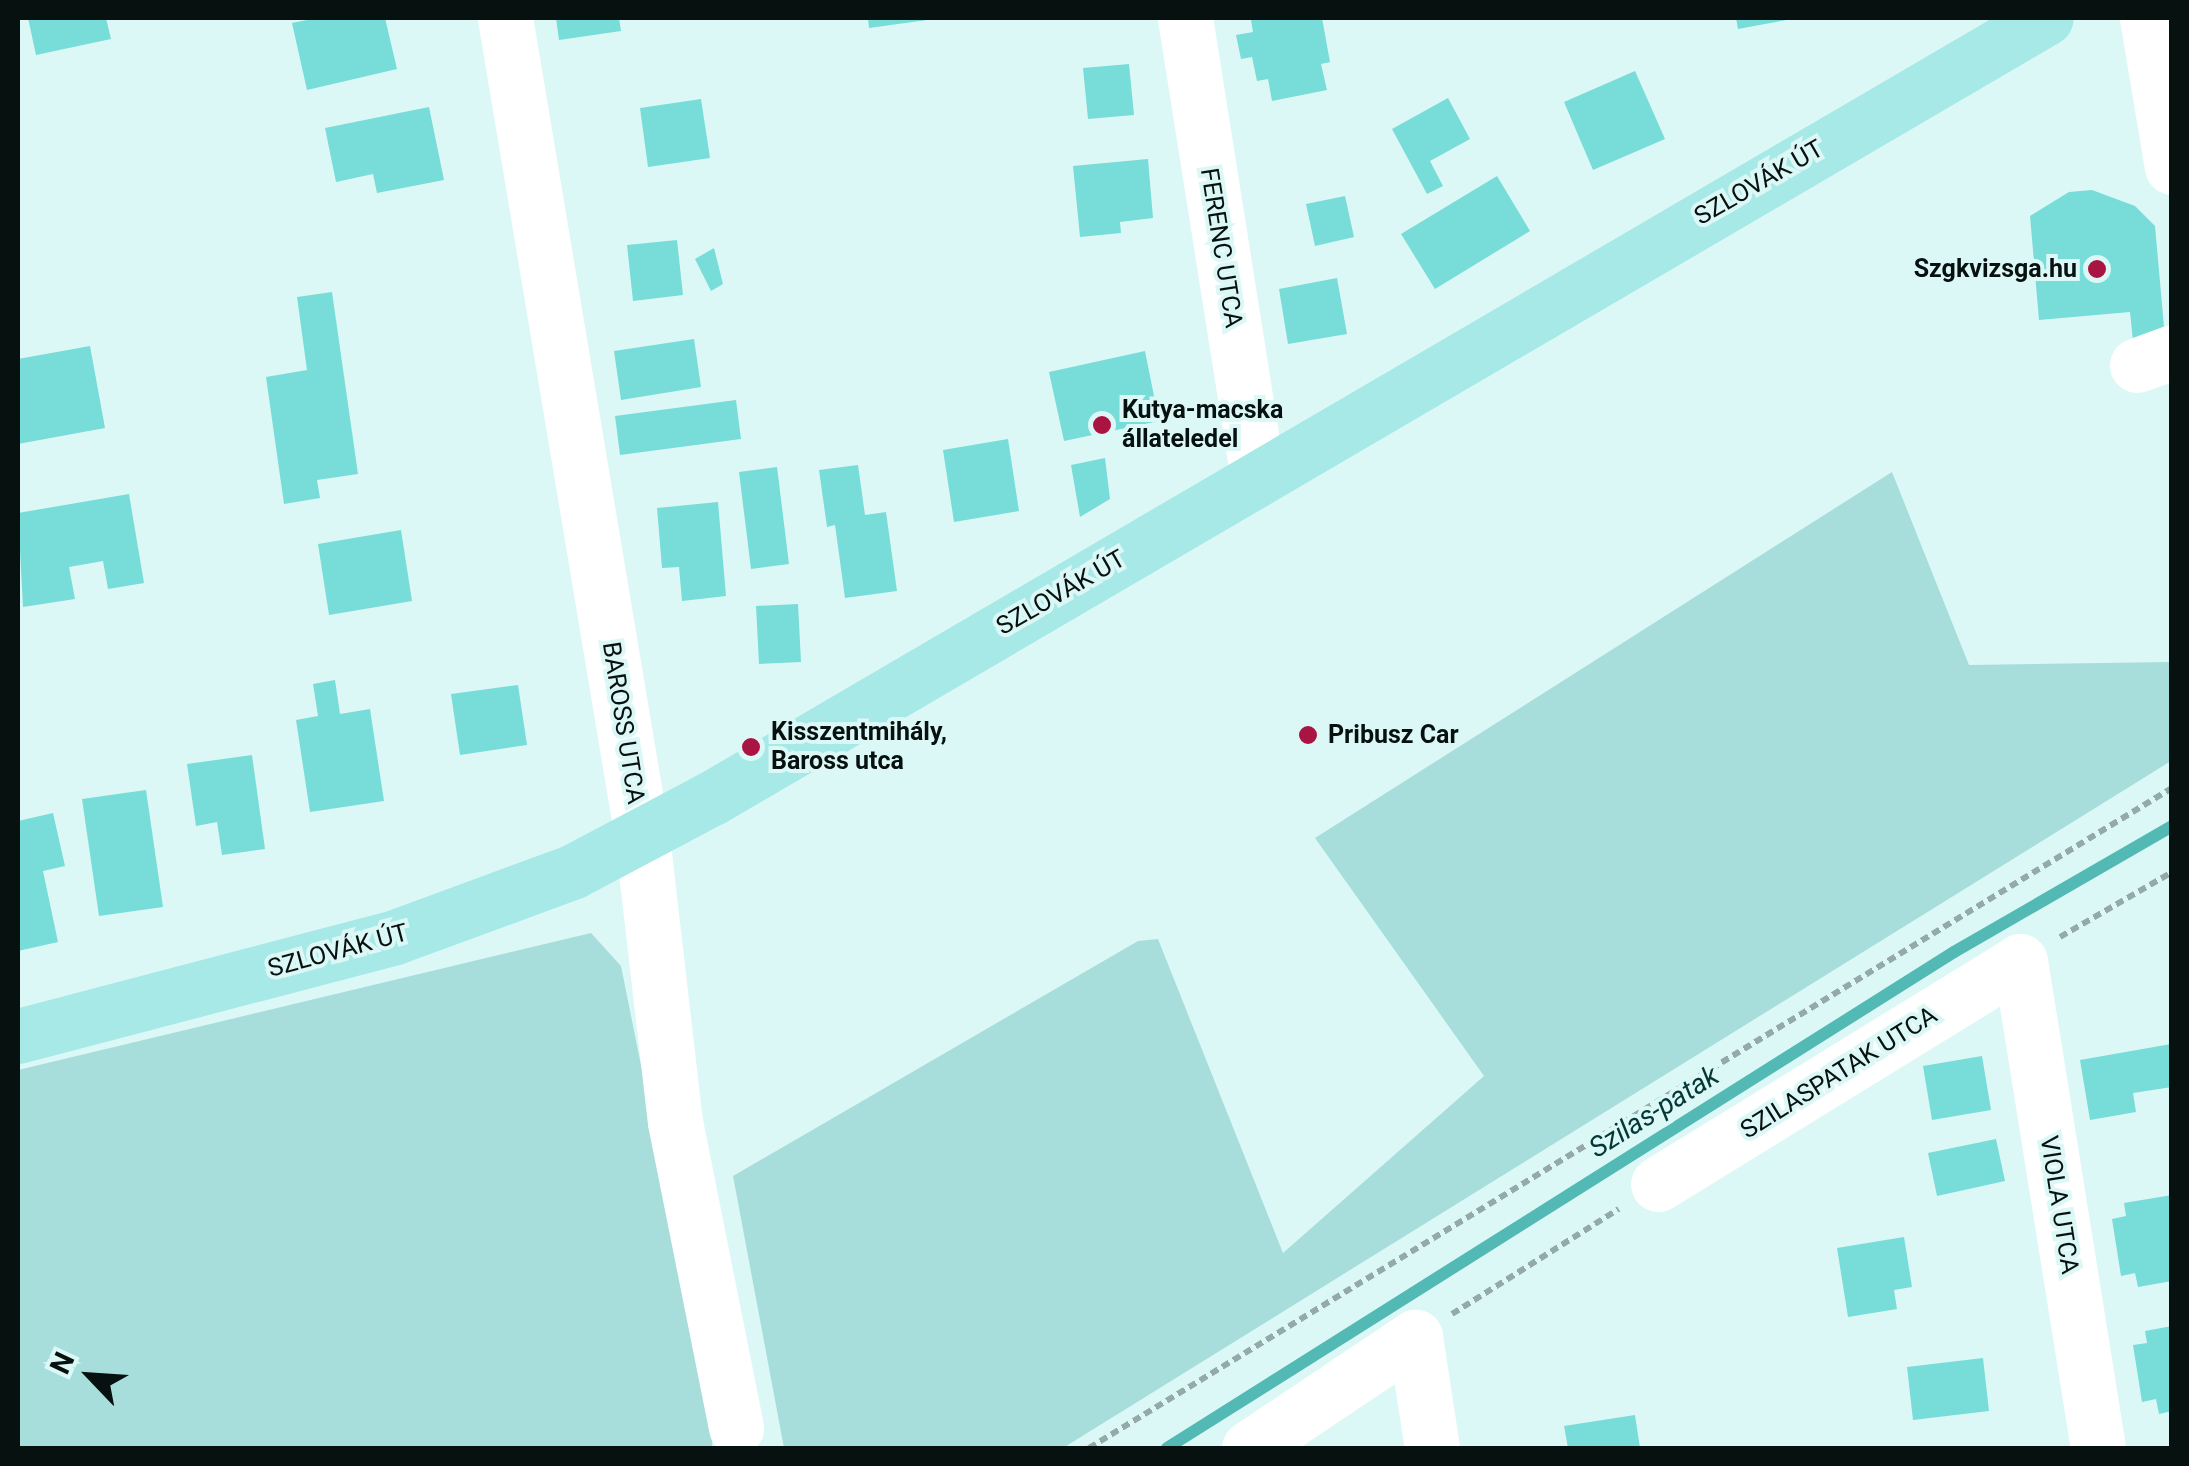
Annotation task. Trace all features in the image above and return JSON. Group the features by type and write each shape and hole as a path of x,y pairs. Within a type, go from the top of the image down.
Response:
{"main road":[{"name":"SZLOVÁK ÚT","path":"18,1036 395,937 500,903 642,837 2046,18"}],"street":[{"name":"BAROSS UTCA","path":"505,18 642,837 675,1122 736,1428"},
{"name":"FERENC UTCA","path":"1185,18 1258,478"},
{"path":"2146,18 2172,168"},
{"name":"SZILASPATAK UTCA","path":"1658,1184 2020,962"},
{"name":"VIOLA UTCA","path":"2020,962 2098,1448"},
{"path":"1249,1448 1415,1337 1432,1448"}],"path":[{"path":"1090,1448 2172,788"},
{"path":"2020,962 2172,872"},
{"path":"1415,1337 1658,1184"}],"shaded area":[{"path":"1892,472 1969,665 2171,662 2171,761 1063,1448 784,1448 733,1176 1138,941 1158,939 1283,1253 1484,1076 1315,838"},
{"path":"591,933 621,966 713,1423 712,1448 18,1448 18,1070"}],"building":[{"path":"28,18 106,18 111,39 36,55"},
{"path":"317,18 385,18 397,69 307,90 292,23"},
{"path":"556,18 619,18 621,31 559,40"},
{"path":"868,18 926,18 927,20 869,28"},
{"path":"1322,18 1330,62 1321,64 1327,90 1272,101 1268,79 1257,81 1252,57 1241,59 1236,35 1253,32 1251,20"},
{"path":"1736,18 1792,18 1792,19 1738,29"},
{"path":"1129,64 1134,115 1088,119 1083,68"},
{"path":"1635,71 1665,139 1593,170 1564,102"},
{"path":"1448,98 1470,139 1430,161 1443,186 1427,194 1392,129"},
{"path":"701,99 710,158 648,167 640,108"},
{"path":"429,107 444,180 377,193 373,174 336,182 325,128"},
{"path":"1148,159 1153,218 1120,222 1121,233 1080,237 1073,166"},
{"path":"1497,176 1530,231 1435,289 1401,234"},
{"name":"Szgkvizsga.hu","path":"2092,190 2135,206 2155,226 2165,338 2133,341 2130,312 2039,320 2030,216 2069,192"},
{"path":"1345,196 1354,237 1315,246 1306,204"},
{"path":"677,240 683,295 633,301 627,245"},
{"path":"714,248 723,284 711,291 695,259"},
{"path":"1337,278 1347,334 1288,344 1279,289"},
{"path":"332,292 358,474 317,480 320,498 284,504 266,377 307,370 297,297"},
{"path":"694,339 701,387 621,400 614,351"},
{"path":"90,346 105,428 18,444 18,359"},
{"path":"1145,351 1159,421 1064,441 1049,372"},
{"path":"736,400 741,439 620,455 615,416"},
{"path":"1008,439 1019,511 954,522 943,450"},
{"path":"1105,458 1110,499 1080,517 1071,465"},
{"path":"858,465 865,515 886,512 897,591 845,598 835,525 827,527 819,470"},
{"path":"777,467 789,564 751,569 739,472"},
{"path":"129,494 144,583 108,589 103,561 69,567 75,599 23,607 18,513"},
{"path":"718,502 726,596 682,601 679,567 662,568 657,508"},
{"path":"401,530 412,601 329,615 318,544"},
{"path":"798,604 801,662 759,664 756,606"},
{"path":"335,680 340,714 370,709 384,801 310,812 296,720 318,716 313,684"},
{"path":"518,685 527,745 460,755 451,694"},
{"path":"252,755 265,849 222,855 217,822 196,826 187,764"},
{"path":"146,790 163,907 99,916 82,799"},
{"path":"53,813 65,866 43,871 58,942 18,951 18,821"},
{"path":"2171,1044 2172,1087 2133,1093 2136,1112 2090,1120 2080,1060"},
{"path":"1982,1056 1991,1110 1932,1120 1923,1066"},
{"path":"1996,1139 2005,1181 1937,1196 1928,1153"},
{"path":"2172,1195 2172,1281 2138,1287 2135,1273 2121,1276 2112,1219 2126,1216 2124,1203"},
{"path":"1904,1237 1912,1287 1894,1290 1897,1309 1848,1317 1837,1248"},
{"path":"2172,1326 2172,1411 2159,1414 2156,1399 2142,1402 2133,1345 2147,1343 2145,1331"},
{"path":"1983,1358 1989,1411 1913,1420 1907,1367"},
{"path":"1635,1415 1640,1448 1568,1448 1564,1426"}],"waterway":[{"name":"Szilas-patak","path":"1167,1448 1954,952 2172,826"}],"place":[{"name":"Szgkvizsga.hu","path":"2097,269"},
{"name":"Kutya-macska állateledel","path":"1102,425"},
{"name":"Pribusz Car","path":"1308,735"},
{"name":"Kisszentmihály, Baross utca","path":"751,747"}]}
